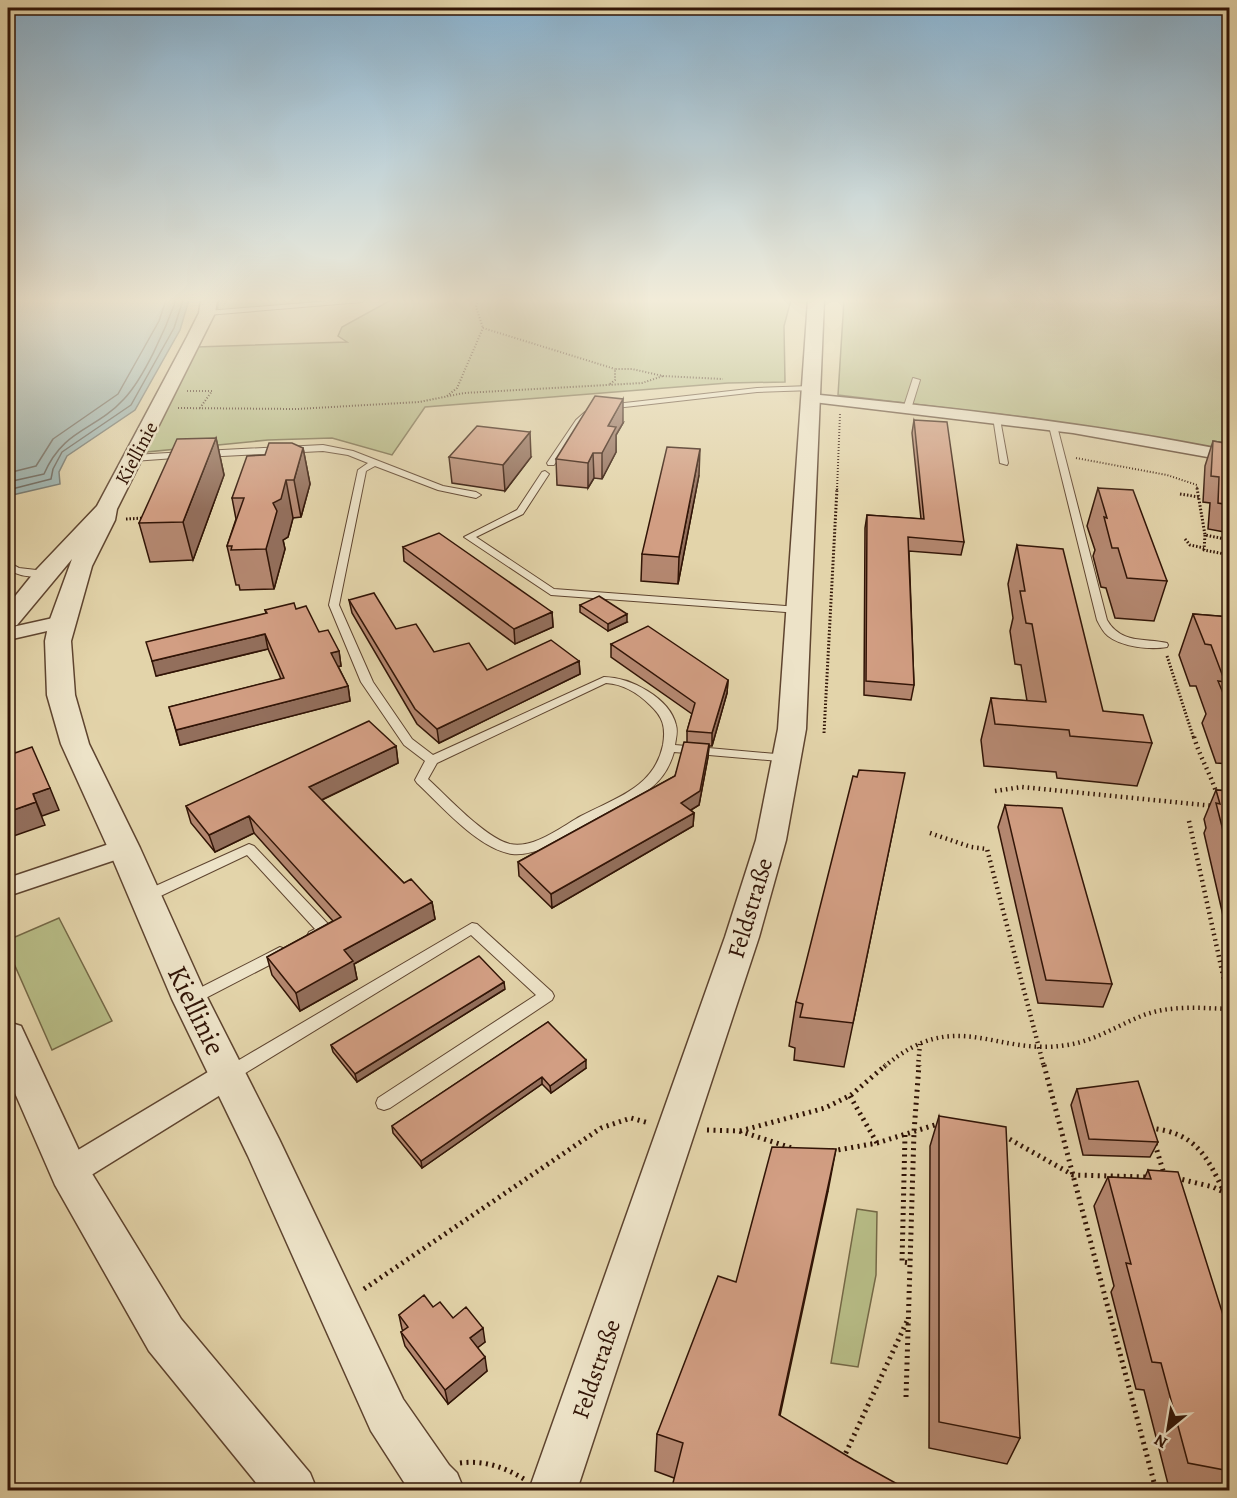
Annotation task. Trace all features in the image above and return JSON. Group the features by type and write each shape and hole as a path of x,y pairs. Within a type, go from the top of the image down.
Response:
{"street":[{"name":"Kiellinie","path":"176,370 80,567 58,641 61,695 75,744 124,848 190,999 228,1075 387,1415 440,1491"},
{"name":"Feldstraße","path":"554,1491 742,937 771,840 788,759 799,610 811,370"},
{"path":"810,393 840,401 1053,426 1186,446 1230,456"},
{"name":"Kiellinie","path":"8,620 45,574 105,514"},
{"path":"8,634 62,622"},
{"path":"8,887 124,848"},
{"path":"8,1037 69,1172 165,1335 293,1491"},
{"path":"69,1172 228,1075"}],"lane":[{"path":"907,408 916,380"},
{"path":"551,464 585,416 612,405 757,390 810,393"},
{"path":"996,419 1004,463"},
{"path":"1053,426 1107,632 1120,640 1162,645"},
{"path":"133,458 323,448 350,453 441,488 476,495"},
{"path":"374,463 362,470 334,606 367,682 408,742 432,760"},
{"path":"545,474 520,512 469,537 551,592 799,610"},
{"path":"8,565 16,570 45,574"},
{"path":"604,680 614,680 632,686 649,697 669,717 672,734 664,765 655,778 636,792 545,841 528,847 512,849 494,843 422,780 432,760 604,680"},
{"path":"669,748 788,759"},
{"path":"145,897 249,849 325,930 190,999"},
{"path":"228,1075 472,928 547,996 384,1103"}],"path":[{"path":"446,396 457,388 465,370"},
{"path":"609,384 615,380 615,370"},
{"path":"169,408 297,409 419,402 464,393 642,383 663,376 636,370"},
{"path":"457,388 464,393"},
{"path":"177,391 212,391 199,409"},
{"path":"824,733 833,585 840,401"},
{"path":"1060,456 1109,463 1185,480 1197,485 1199,509 1205,535 1204,548"},
{"path":"1180,494 1199,497"},
{"path":"105,514 149,518"},
{"path":"1196,516 1202,517"},
{"path":"1205,535 1230,540"},
{"path":"1185,539 1190,545 1204,548 1204,550 1230,555"},
{"path":"1162,645 1202,763 1210,772 1218,798"},
{"path":"995,791 1022,787 1221,807"},
{"path":"800,1150 773,1144 739,1131 827,1109 850,1096 895,1058 920,1043 953,1035 988,1036 1039,1046 1064,1046 1084,1042 1147,1014 1189,1007 1230,1008 1189,821"},
{"path":"930,833 971,847 987,849 1156,1491"},
{"path":"906,1397 914,1132 920,1043"},
{"path":"850,1096 878,1143"},
{"path":"364,1289 602,1128 631,1118"},
{"path":"825,1152 878,1143 939,1123 950,1124"},
{"path":"1165,1178 1150,1128 1182,1134 1196,1143 1209,1160 1227,1193"},
{"path":"994,1133 1015,1140 1073,1175 1165,1178 1203,1185 1227,1193"},
{"path":"905,1135 902,1262 911,1263"},
{"path":"839,1468 910,1315"},
{"path":"472,1461 506,1468"}],"green space":[{"path":"185,370 785,370 785,382 728,383 425,407 392,455 332,438 268,440 146,452"},
{"path":"840,370 1229,370 1229,450 1038,419 838,395"},
{"path":"59,918 112,1021 52,1050 8,950 8,940"},
{"path":"857,1209 877,1212 876,1275 858,1367 831,1363"}],"water":[{"path":"8,370 158,370 135,410 67,456 59,472 60,484 8,496"}],"building":[{"path":"595,396 623,399 608,426 616,427 602,453 593,453 588,463 556,459"},
{"path":"914,420 947,422 964,542 908,537 914,685 866,681 867,515 924,519"},
{"path":"477,426 530,432 503,465 449,457"},
{"path":"216,438 183,522 139,523 177,439"},
{"path":"1213,441 1230,444 1230,505 1218,503 1219,477 1211,476"},
{"path":"269,443 292,443 303,448 294,480 286,480 281,499 273,503 277,511 266,549 231,550 232,546 227,546 244,498 232,498 247,456 265,455"},
{"path":"667,447 700,449 679,557 642,554"},
{"path":"1098,488 1133,490 1167,581 1127,578 1118,548 1112,548 1104,517 1107,518"},
{"path":"439,533 552,612 514,629 403,547"},
{"path":"1017,545 1063,549 1103,711 1143,715 1152,743 1070,736 1069,730 995,724 991,698 1046,702 1032,624 1026,623 1020,591 1025,591"},
{"path":"374,593 396,629 416,624 434,652 469,643 487,670 551,640 579,661 437,729 415,709 349,600"},
{"path":"599,596 627,614 608,624 580,605"},
{"path":"294,603 296,609 306,606 319,632 328,630 339,651 331,653 348,686 176,730 169,707 284,678 265,634 152,661 146,642 267,613 265,610"},
{"path":"1193,614 1230,617 1230,710 1218,681 1225,682 1211,645 1205,644"},
{"path":"648,626 728,680 712,733 687,731 695,703 611,644"},
{"path":"369,721 396,746 309,787 404,883 411,879 432,902 344,950 353,961 296,993 267,957 341,917 249,816 209,835 186,806"},
{"path":"684,742 709,744 700,791 681,803 694,813 551,894 518,862 675,776"},
{"path":"12,745 15,753 32,747 50,788 33,794 36,802 8,812 8,746"},
{"path":"859,770 905,773 853,1023 800,1017 803,1004 796,1002 853,776 857,777"},
{"path":"1216,790 1230,791 1230,858 1216,803 1220,804"},
{"path":"1005,805 1062,808 1112,984 1046,980"},
{"path":"479,956 504,982 355,1074 331,1045"},
{"path":"548,1022 586,1060 550,1086 542,1077 421,1161 392,1126"},
{"path":"1138,1081 1158,1142 1089,1139 1077,1089"},
{"path":"939,1116 1006,1127 1020,1438 939,1422"},
{"path":"772,1147 836,1149 779,1415 910,1491 671,1491 683,1443 657,1434 718,1276 736,1282"},
{"path":"1148,1170 1178,1172 1230,1337 1230,1471 1188,1463 1161,1363 1152,1362 1126,1263 1131,1264 1108,1177 1151,1179"},
{"path":"424,1295 433,1307 440,1302 453,1318 466,1307 483,1328 470,1338 485,1357 445,1390 401,1332 408,1327 399,1315"}]}
